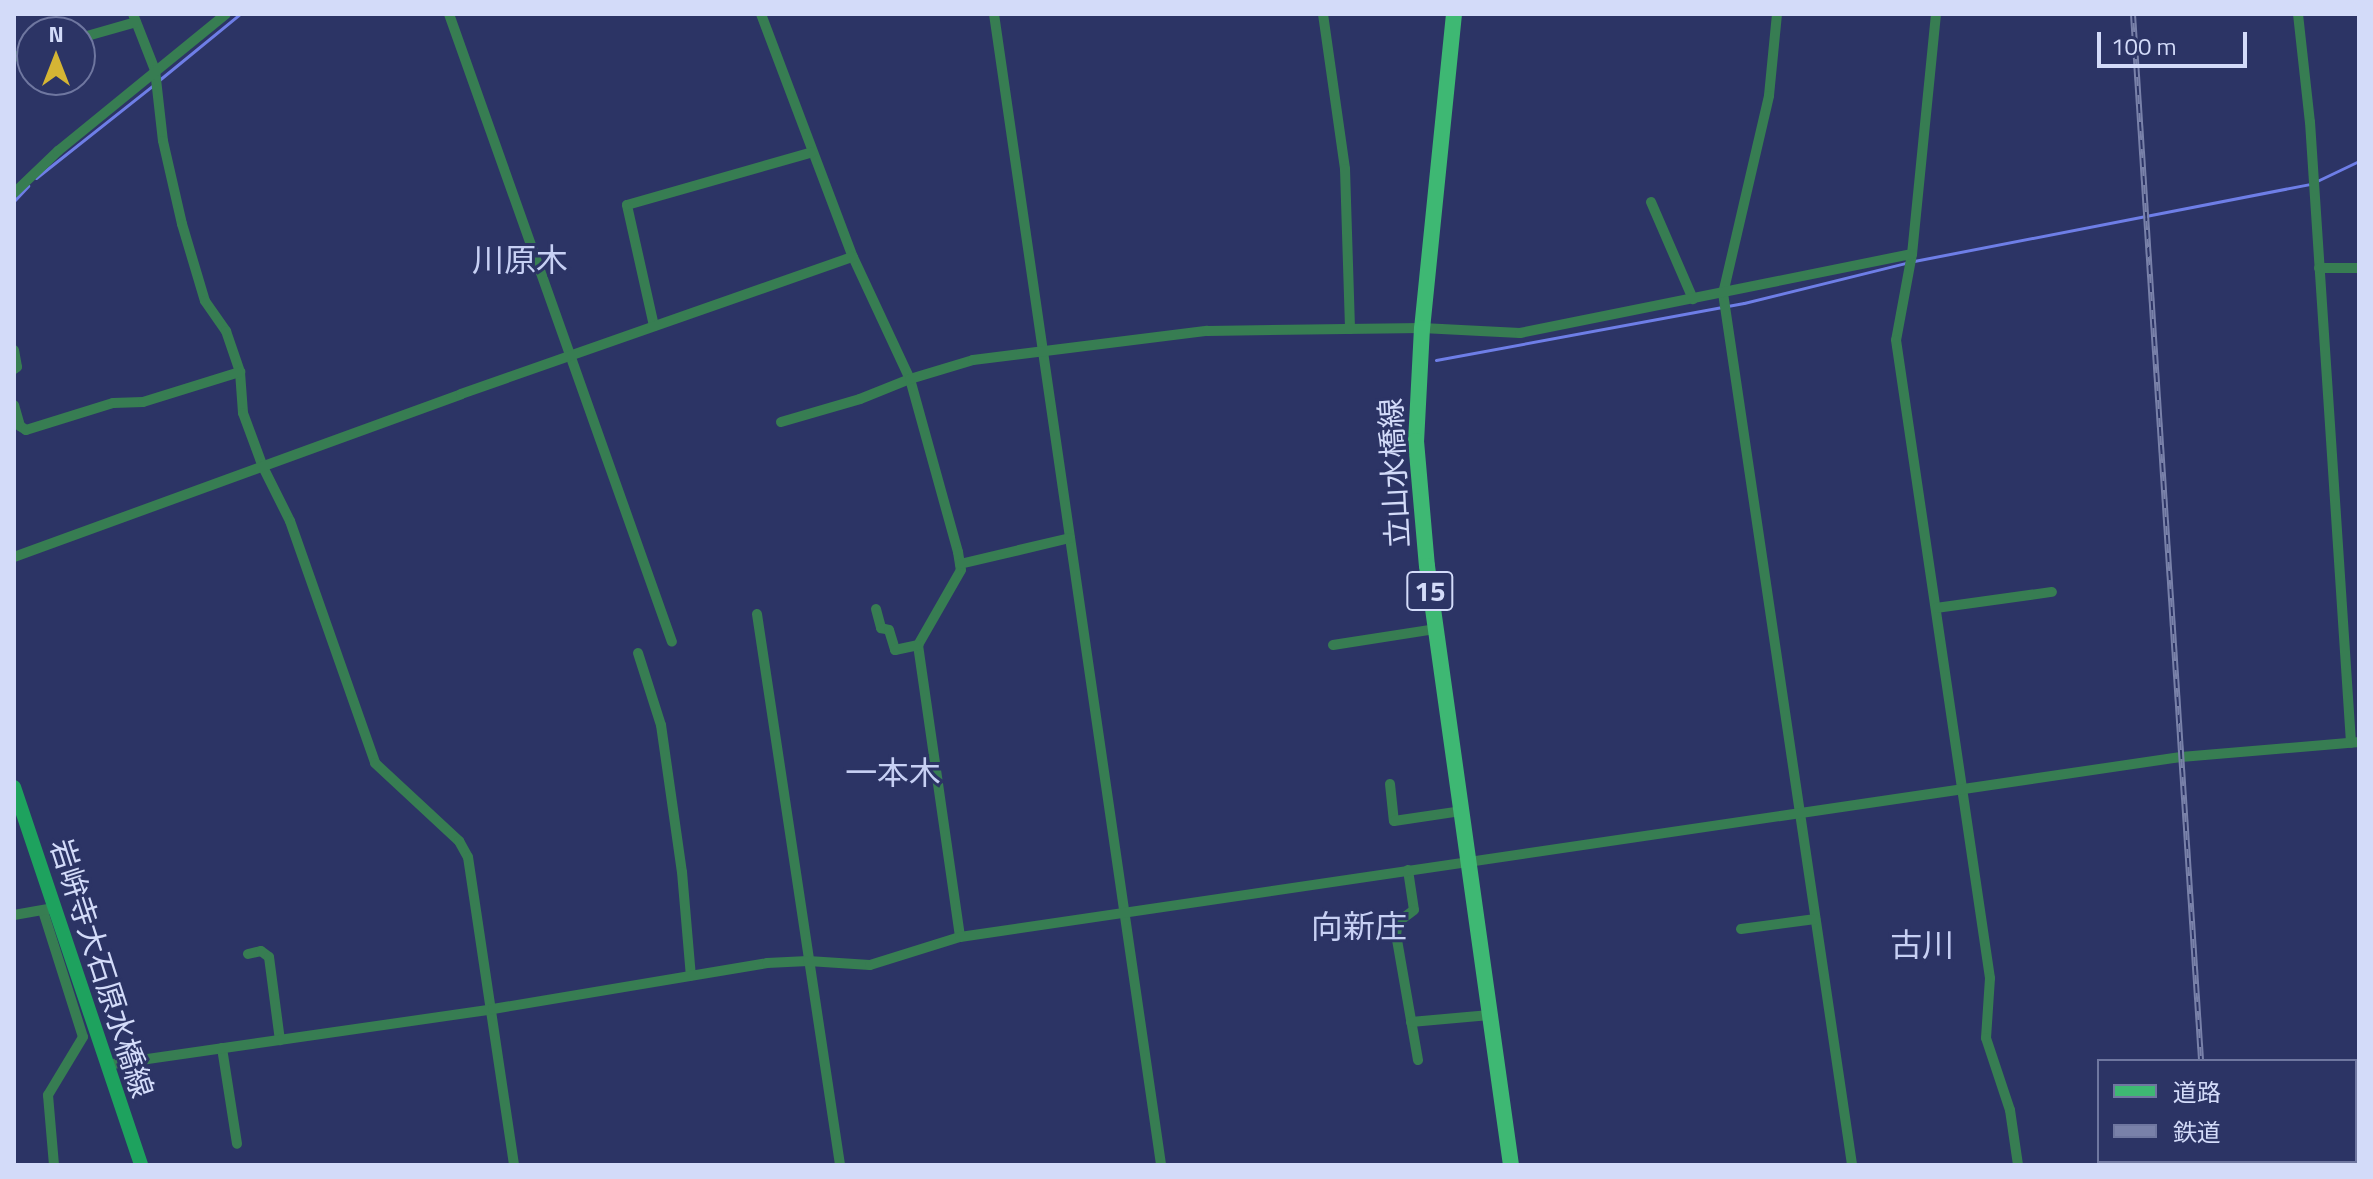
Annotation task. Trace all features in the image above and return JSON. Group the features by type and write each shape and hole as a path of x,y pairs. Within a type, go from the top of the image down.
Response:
{"main road":[{"name":"立山水橋線","path":"1454,14 1422,328 1416,441 1435,629 1511,1165"},
{"name":"岩峅寺大石原水橋線","path":"14,787 49,910 141,1165"}],"street":[{"path":"14,193 155,70 226,14"},
{"path":"449,14 672,642"},
{"path":"761,14 853,257 910,379 960,564 961,570 918,645 960,937"},
{"path":"994,14 1161,1165"},
{"path":"1323,14 1345,169 1350,329"},
{"path":"1777,14 1769,96 1723,293 1852,1165"},
{"path":"1936,14 1912,254 1896,340 1990,978 1986,1038 2010,1110 2018,1165"},
{"path":"106,1065 493,1009 767,963 808,961 870,965 960,937 2181,757 2355,742 2310,122 2298,14"},
{"path":"96,32 134,18 155,70 163,141 182,224 205,301 226,331 240,372 243,413 263,467 290,521 375,763 459,841 468,857 514,1165"},
{"path":"654,326 627,205 813,152"},
{"path":"1651,202 1693,299"},
{"path":"781,422 973,360 1207,331 1422,328 1520,333 1912,254"},
{"path":"14,557 570,355 853,257"},
{"path":"2319,268 2359,268"},
{"path":"14,350 17,367 14,369"},
{"path":"14,405 20,426 26,430 113,403 143,402 240,372"},
{"path":"960,564 1070,538"},
{"path":"1936,608 2052,592"},
{"path":"876,609 881,628 889,630 895,650 918,645"},
{"path":"757,614 840,1165"},
{"path":"1333,645 1435,629"},
{"path":"638,653 661,725 682,872 691,976"},
{"path":"1390,784 1394,821 1462,811"},
{"path":"1408,870 1414,910 1398,922 1396,934 1418,1060"},
{"path":"14,915 49,910 83,1037 48,1095 54,1165"},
{"path":"1741,929 1815,919"},
{"path":"248,954 261,951 269,957 280,1040"},
{"path":"1411,1022 1490,1015"},
{"path":"222,1048 237,1144"}],"waterway":[{"path":"158,81 240,14"},
{"path":"36,178 152,86"},
{"path":"2317,181 2359,161"},
{"path":"1914,261 2310,184"},
{"path":"14,201 28,186"},
{"path":"1436,360 1744,303 1906,263"}],"railway":[{"path":"2133,14 2201,1059"}],"district":[{"name":"川原木","path":"520,259"},
{"name":"一本木","path":"893,772"},
{"name":"向新庄","path":"1359,926"},
{"name":"古川","path":"1922,944"}]}
